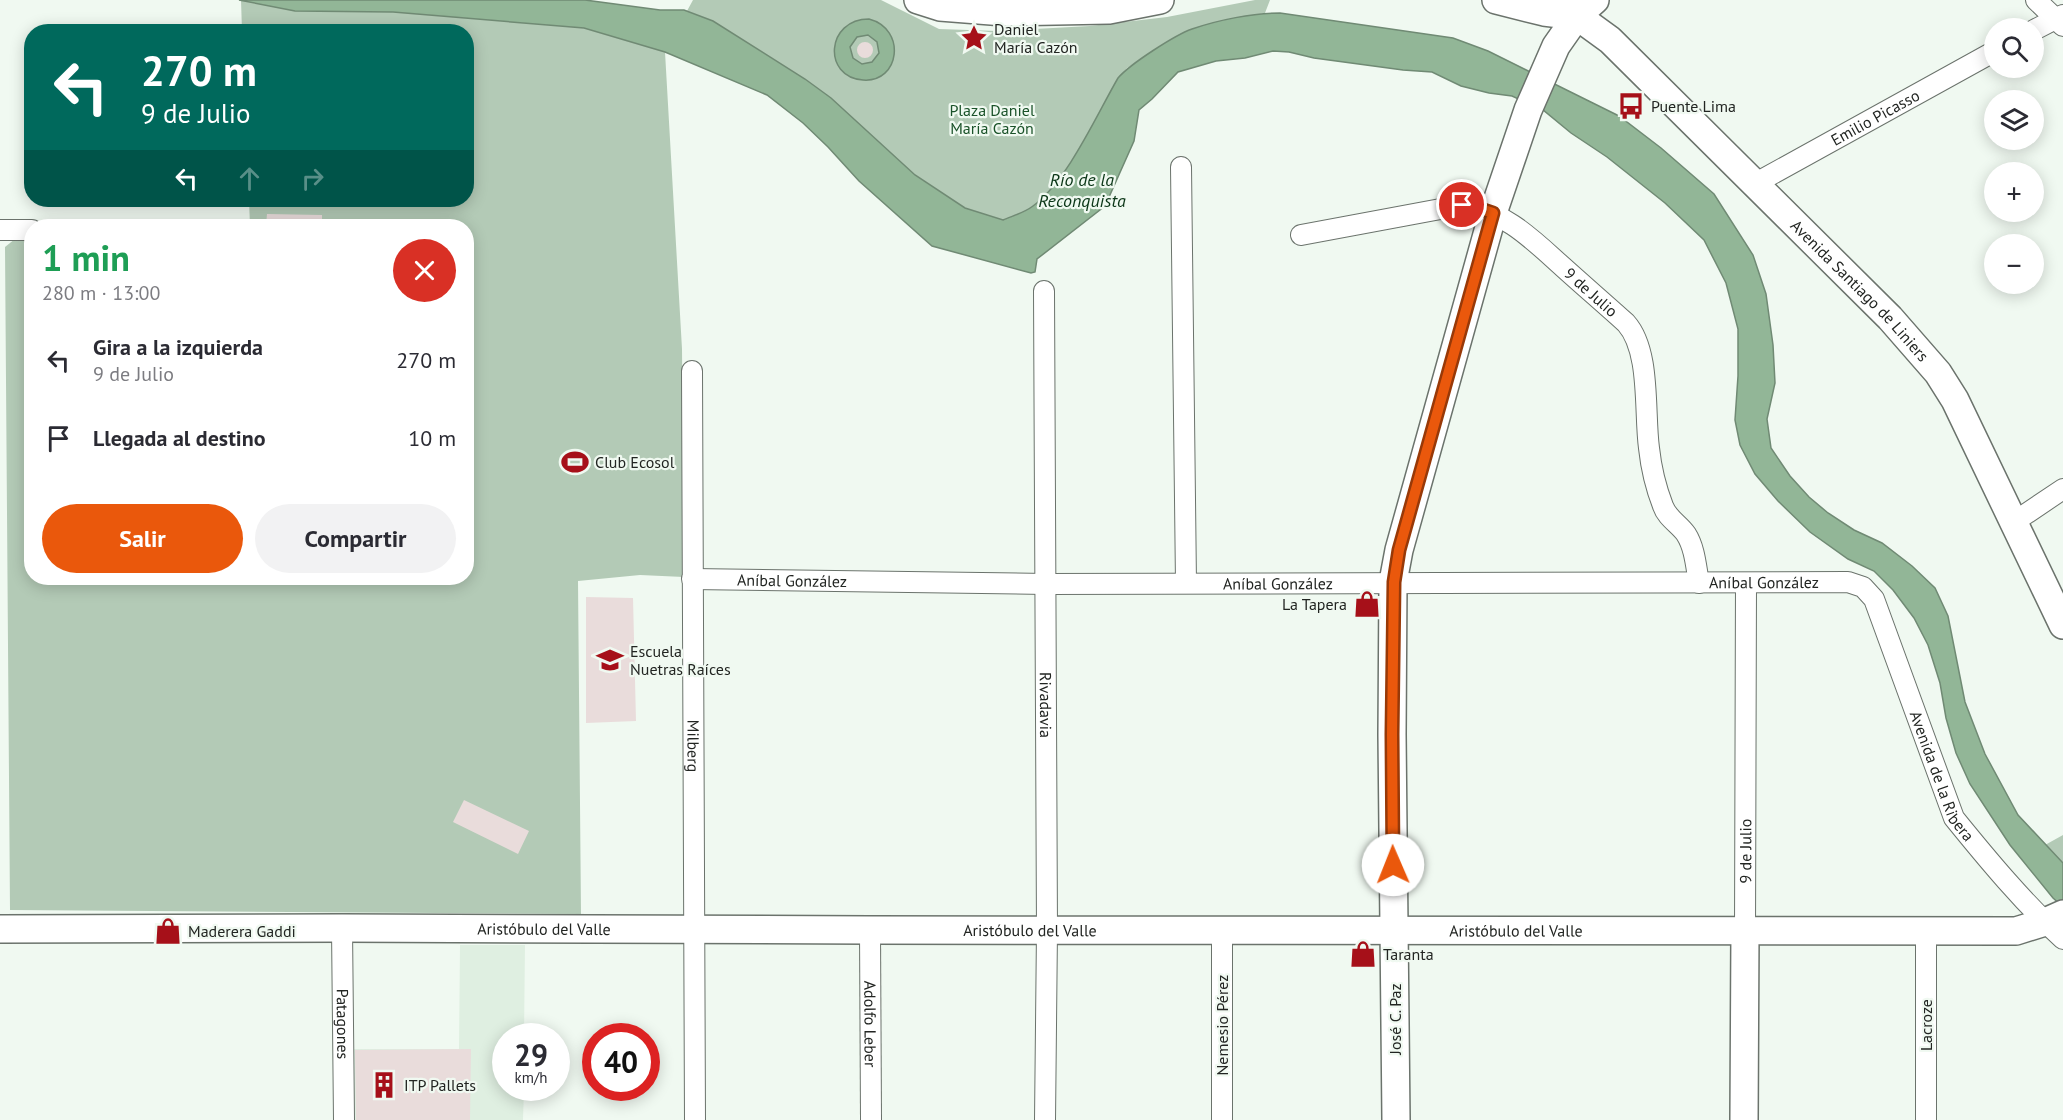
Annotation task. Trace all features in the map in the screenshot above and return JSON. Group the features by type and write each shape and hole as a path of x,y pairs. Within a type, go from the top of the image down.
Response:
{"street":[{"path":"918,0 940,7 1005,6 1110,10 1160,0"},
{"name":"Avenida Santiago de Liniers","path":"1496,0 1544,12 1577,5 1646,78 1756,183 1890,318 1938,373 1955,400 2062,621"},
{"path":"2036,0 2060,20 2044,26"},
{"name":"José C. Paz","path":"1396,1120 1392,734 1394,582 1399,550 1493,213 1528,110 1577,5"},
{"name":"Emilio Picasso","path":"1756,183 1984,57"},
{"path":"1181,167 1186,583"},
{"name":"9 de Julio","path":"1301,235 1462,205 1493,213 1518,227 1626,323 1634,333 1640,352 1649,448 1655,478 1663,507 1668,516 1687,535 1693,550 1699,583"},
{"path":"0,230 24,230"},
{"name":"Rivadavia","path":"1044,291 1047,930 1045,1120"},
{"name":"Milberg","path":"692,371 695,1120"},
{"path":"2014,522 2063,489"},
{"name":"Aníbal González","path":"692,579 1046,584 1848,582 1863,587"},
{"name":"9 de Julio","path":"1744,1120 1746,582"},
{"name":"Avenida de la Ribera","path":"1863,587 1875,599 1954,818 2057,923"},
{"name":"Aristóbulo del Valle","path":"0,929 2016,931 2057,923"},
{"name":"Patagones","path":"342,928 344,1120"},
{"name":"Adolfo Leber","path":"870,930 871,1120"},
{"name":"Nemesio Pérez","path":"1221,930 1222,1120"},
{"name":"Lacroze","path":"1926,930 1926,1120"}],"shaded area":[{"path":"460,945 525,945 524,1023 492,1023 492,1101 524,1101 523,1120 353,1120 353,1049 459,1049"}],"green space":[{"name":"Club Ecosol","path":"241,0 295,11 393,12 584,28 665,52 682,349 684,577 640,575 578,581 581,914 10,910 5,247 15,239 24,239 24,585 474,585 474,219 250,219 249,207 474,207 474,24 242,24"},
{"name":"Plaza Daniel María Cazón","path":"693,0 881,0 939,29 998,31 1090,26 1167,17 1255,0 1270,0 1265,13 1192,29 1127,68 1118,78 1080,147 1058,181 1033,206 1003,220 965,208 915,175 831,98 805,79 713,21 687,11"},
{"path":"2063,835 2063,863 2045,845"}],"water":[{"name":"Río de la Reconquista","path":"239,0 585,0 660,10 684,10 713,21 805,79 831,98 915,175 965,208 1003,220 1033,206 1046,195 1069,164 1118,78 1132,65 1184,32 1259,14 1280,13 1453,38 1488,51 1619,116 1661,148 1714,194 1753,255 1766,294 1773,345 1775,383 1767,419 1771,448 1790,476 1809,497 1854,530 1882,543 1912,566 1935,588 1948,616 1965,702 1985,754 2018,815 2063,863 2063,907 2010,845 1970,784 1956,753 1946,718 1940,683 1928,645 1914,618 1893,590 1874,571 1848,559 1810,532 1778,501 1755,474 1740,445 1735,420 1738,329 1726,283 1704,240 1665,203 1543,110 1512,96 1461,86 1432,72 1314,58 1289,52 1273,51 1245,58 1216,61 1178,72 1139,110 1134,141 1105,206 1037,259 1035,272 1031,273 932,246 859,181 803,123 767,95 665,52 584,28 393,12 295,11"},
{"path":"869,19 881,25 889,33 894,43 891,65 885,73 875,79 863,80 850,77 841,69 836,59 834,48 837,38 844,28 855,21","holes":["868,35 877,42 879,53 872,62 862,64 853,58 850,47 857,37"]}],"building":[{"path":"865,42 873,50 865,58 857,50"},
{"path":"267,214 322,215 322,219 267,219"},
{"name":"La Tapera","path":"1361,595 1375,595 1374,614 1359,613"},
{"name":"Escuela Nuetras Raíces","path":"586,597 633,598 636,721 586,723"},
{"path":"464,800 529,831 518,854 453,822"},
{"name":"Taranta","path":"1352,946 1374,946 1374,963 1351,962"},
{"path":"471,1049 470,1120 356,1120 355,1050"}],"place":[{"name":"Daniel María Cazón","path":"974,38"},
{"name":"Puente Lima","path":"1631,106"},
{"name":"Club Ecosol","path":"575,462"},
{"name":"La Tapera","path":"1367,604"},
{"name":"Escuela Nuetras Raíces","path":"610,660"},
{"name":"Maderera Gaddi","path":"168,931"},
{"name":"Taranta","path":"1363,954"},
{"name":"ITP Pallets","path":"384,1085"}],"route":[{"path":"1393,865 1394,582 1399,550 1493,213 1462,205"}]}
